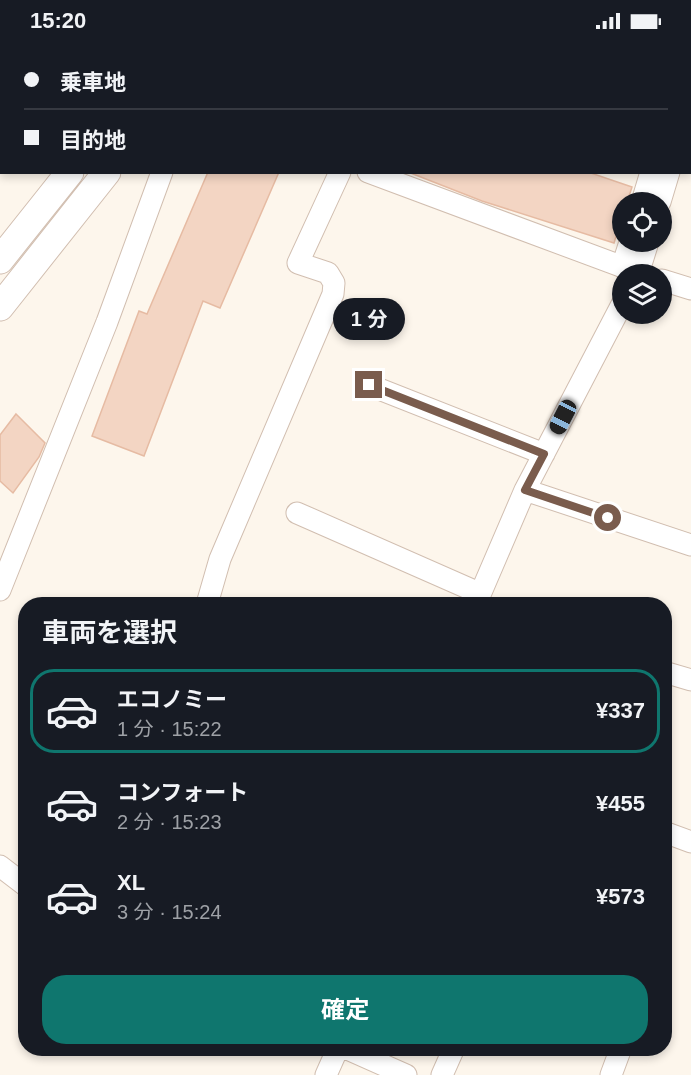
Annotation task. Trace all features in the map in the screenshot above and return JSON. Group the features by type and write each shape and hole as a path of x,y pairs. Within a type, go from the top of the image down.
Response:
{"street":[{"path":"0,260 68,174"},
{"path":"0,307 105,174"},
{"path":"0,591 107,322 161,174"},
{"path":"209,597 220,559 333,294 334,283 328,273 298,263 339,174"},
{"path":"373,174 614,264"},
{"path":"645,192 650,174"},
{"path":"663,192 668,174"},
{"path":"672,283 691,290"},
{"path":"481,597 525,490 612,322"},
{"path":"369,385 544,454"},
{"path":"525,490 691,545"},
{"path":"297,513 474,597"},
{"path":"672,674 691,680"},
{"path":"672,835 691,842"},
{"path":"0,866 18,880"},
{"path":"326,1075 334,1056"},
{"path":"363,1056 406,1075"},
{"path":"442,1075 450,1056"},
{"path":"611,1075 618,1056"}],"building":[{"path":"207,174 278,174 220,308 203,301 144,456 92,436 139,311 147,314"},
{"path":"413,174 594,174 632,187 630,192 612,192 612,242 482,201"},
{"path":"16,414 45,443 39,457 13,493 0,481 0,435"}],"route":[{"path":"369,385 544,454 525,490 608,518"}]}
